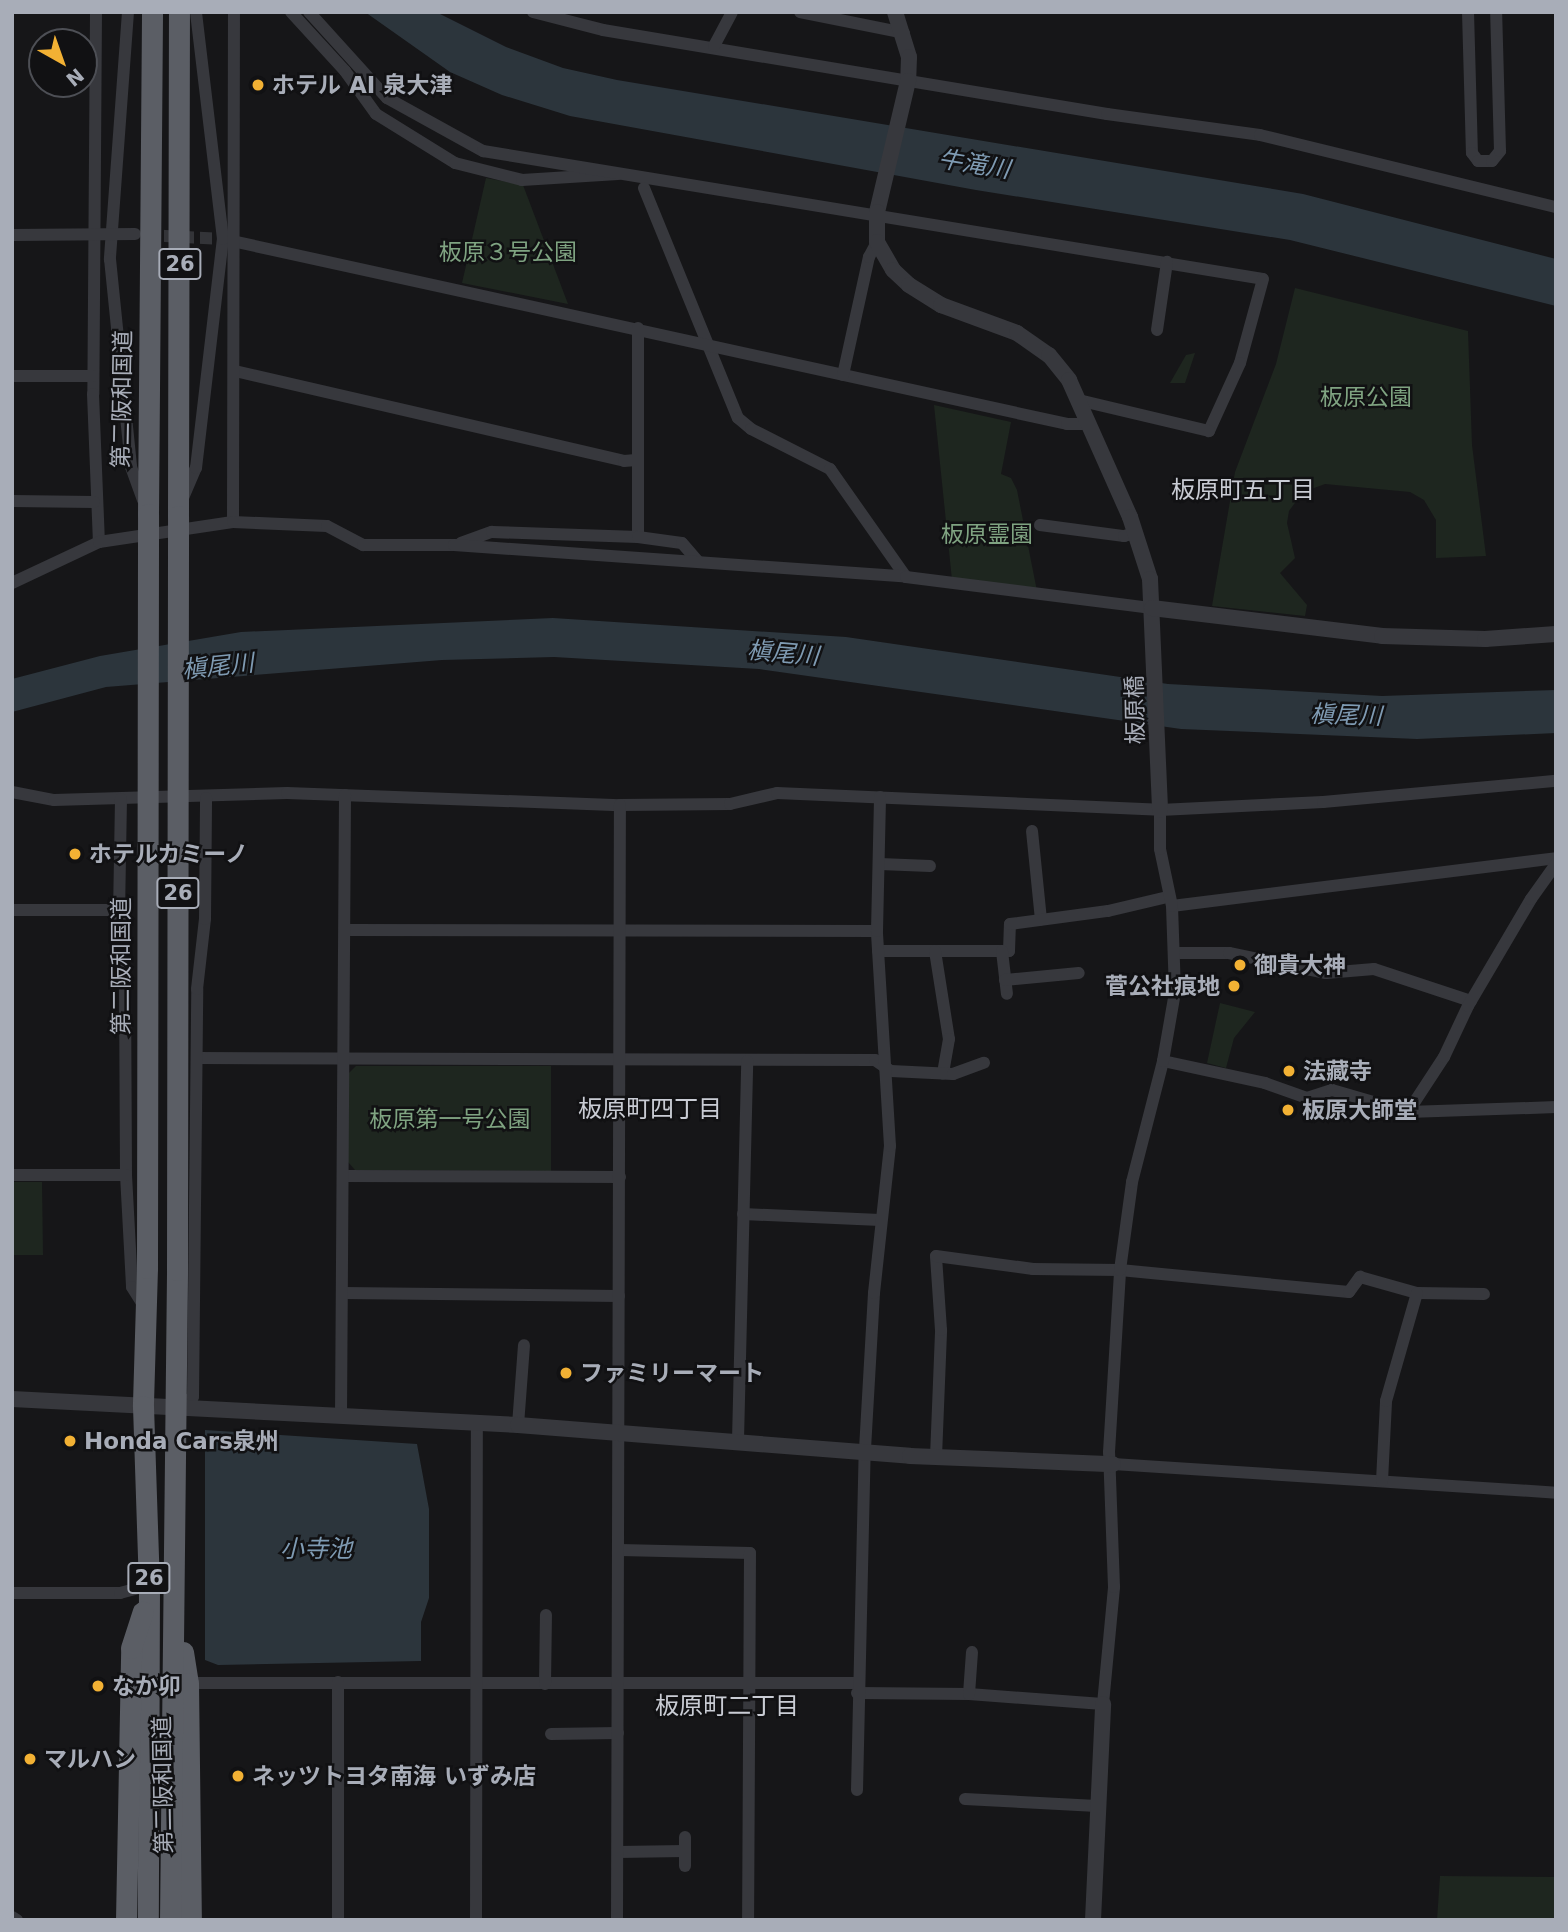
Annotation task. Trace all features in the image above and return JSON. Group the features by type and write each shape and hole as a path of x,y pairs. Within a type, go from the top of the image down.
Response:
{"highway":[{"name":"第二阪和国道","path":"152,12 147,512 147,1268 143,1406 149,1589 170,1920"},
{"name":"第二阪和国道","path":"148,1920 160,1751 176,1609 179,12"},
{"name":"26","path":"126,1920 131,1648 149,1589"},
{"name":"第二阪和国道","path":"176,1609 188,1683 191,1920"}],"street":[{"path":"96,12 103,235 131,467 147,512"},
{"path":"99,541 94,502 93,376 103,235 128,12"},
{"path":"179,510 196,468 229,239 196,12"},
{"path":"233,522 235,371 229,239 234,12"},
{"path":"291,12 345,71 376,114 455,163 522,180 553,181 625,172"},
{"path":"309,12 387,98 458,141 520,160 625,172 877,212 900,222 1264,279 1240,363 1209,431 1078,400"},
{"path":"533,12 603,30 714,46 907,86 1260,135 1556,207"},
{"path":"714,46 732,12"},
{"path":"800,12 904,33"},
{"path":"843,374 869,257 877,242 877,212 907,86 904,33 895,12"},
{"path":"1468,12 1472,153 1478,161 1492,161 1500,150 1496,12"},
{"path":"643,188 738,418 751,429 831,470 906,577"},
{"path":"12,235 135,234"},
{"path":"229,239 1067,424 1089,424"},
{"name":"板原橋","path":"877,242 893,271 909,285 941,305 1017,333 1049,355 1078,400 1135,533 1150,579 1156,634 1160,810"},
{"path":"1157,330 1167,262"},
{"path":"638,328 638,537"},
{"path":"235,371 624,461 636,460"},
{"path":"12,376 93,376"},
{"path":"12,501 94,502"},
{"path":"1054,527 1055,512"},
{"path":"12,583 99,541 233,522 327,526 363,545 454,545 697,560 906,577 1382,636 1485,639 1556,634"},
{"path":"1040,525 1135,533"},
{"path":"454,545 492,532 638,537 682,543 697,560"},
{"path":"12,792 54,800 345,796 620,806 730,804 778,793 1160,810 1323,802 1556,781"},
{"path":"341,1416 345,796"},
{"path":"857,1790 857,1688 865,1449 880,1220 890,1146 877,931 880,797"},
{"path":"177,1406 193,1397 197,989 205,919 206,798"},
{"path":"121,800 119,910 125,983 126,1175 132,1287 146,1310"},
{"path":"617,1920 621,1433 620,806"},
{"path":"1093,1920 1103,1704 1114,1587 1113,1464 1109,1452 1120,1270 1132,1182 1163,1061 1175,992 1174,953 1160,810"},
{"path":"1031,831 1041,920"},
{"path":"878,951 1009,951 1010,924 1169,901 1556,858"},
{"path":"880,864 930,866"},
{"path":"1408,1112 1444,1057 1471,1001 1556,864"},
{"path":"12,910 119,910"},
{"path":"345,930 877,931"},
{"path":"935,951 949,1039 943,1073"},
{"path":"1002,951 1007,994"},
{"path":"1174,953 1229,953 1325,973 1374,969 1471,1001"},
{"path":"1005,980 1079,973"},
{"path":"197,1059 875,1060 891,1071 943,1073 963,1072 984,1063"},
{"path":"738,1440 747,1061"},
{"path":"1163,1061 1265,1083 1307,1098 1332,1090 1408,1112 1556,1107"},
{"path":"12,1175 126,1175"},
{"path":"344,1176 620,1177"},
{"path":"743,1214 880,1220"},
{"path":"936,1457 941,1330 936,1256 1033,1269 1120,1270 1349,1292 1360,1277 1416,1293 1484,1294"},
{"path":"343,1293 619,1296"},
{"path":"1382,1481 1386,1401 1416,1293"},
{"path":"518,1425 524,1345"},
{"path":"12,1399 518,1425 865,1449 936,1457 1113,1464 1125,1468 1556,1493"},
{"path":"476,1920 477,1423"},
{"path":"620,1550 750,1553 748,1920"},
{"path":"12,1593 120,1593 149,1589"},
{"path":"545,1684 546,1615"},
{"path":"969,1694 972,1652"},
{"path":"338,1682 338,1920"},
{"path":"188,1683 749,1685 969,1694 1103,1704"},
{"path":"551,1734 618,1733"},
{"path":"965,1799 1097,1806"},
{"path":"685,1838 685,1866"},
{"path":"618,1852 685,1851"},
{"path":"12,1917 17,1920"}],"green space":[{"name":"板原３号公園","path":"486,178 523,185 568,304 462,283"},
{"name":"板原公園","path":"1295,288 1468,331 1472,445 1486,556 1436,558 1436,520 1424,500 1410,492 1325,484 1303,492 1289,511 1287,523 1295,558 1280,573 1307,605 1305,616 1212,606 1235,472 1276,364"},
{"path":"1195,353 1185,383 1170,383 1186,355"},
{"name":"板原霊園","path":"934,405 1011,422 1001,474 1011,478 1017,490 1037,591 952,580"},
{"path":"1220,1003 1255,1012 1234,1038 1226,1068 1207,1063"},
{"name":"板原第一号公園","path":"356,1066 551,1066 551,1171 355,1170 348,1162 348,1074"},
{"path":"12,1182 42,1182 43,1255 12,1255"},
{"path":"1440,1876 1556,1877 1556,1920 1437,1920"}],"water":[{"name":"牛滝川","path":"365,12 436,12 506,47 563,68 617,80 1303,194 1556,259 1556,306 1290,240 976,190 570,116 502,95 450,72"},
{"name":"槇尾川","path":"553,618 846,637 1168,684 1382,696 1556,690 1556,733 1417,739 1181,729 759,669 554,657 442,660 106,687 12,712 12,679 100,656 241,632"},
{"name":"小寺池","path":"205,1430 417,1444 429,1509 429,1598 421,1622 421,1661 218,1665 205,1660"}],"tunnel":[{"path":"146,235 223,239"}],"place":[{"name":"ホテル AI 泉大津","path":"258,85"},
{"name":"ホテルカミーノ","path":"75,854"},
{"name":"御貴大神","path":"1240,965"},
{"name":"菅公社痕地","path":"1234,986"},
{"name":"法藏寺","path":"1289,1071"},
{"name":"板原大師堂","path":"1288,1110"},
{"name":"ファミリーマート","path":"566,1373"},
{"name":"Honda Cars泉州","path":"70,1441"},
{"name":"なか卯","path":"98,1686"},
{"name":"マルハン","path":"30,1759"},
{"name":"ネッツトヨタ南海 いずみ店","path":"238,1776"}],"district":[{"name":"板原町五丁目","path":"1243,491"},
{"name":"板原町四丁目","path":"650,1110"},
{"name":"板原町二丁目","path":"727,1707"}]}
